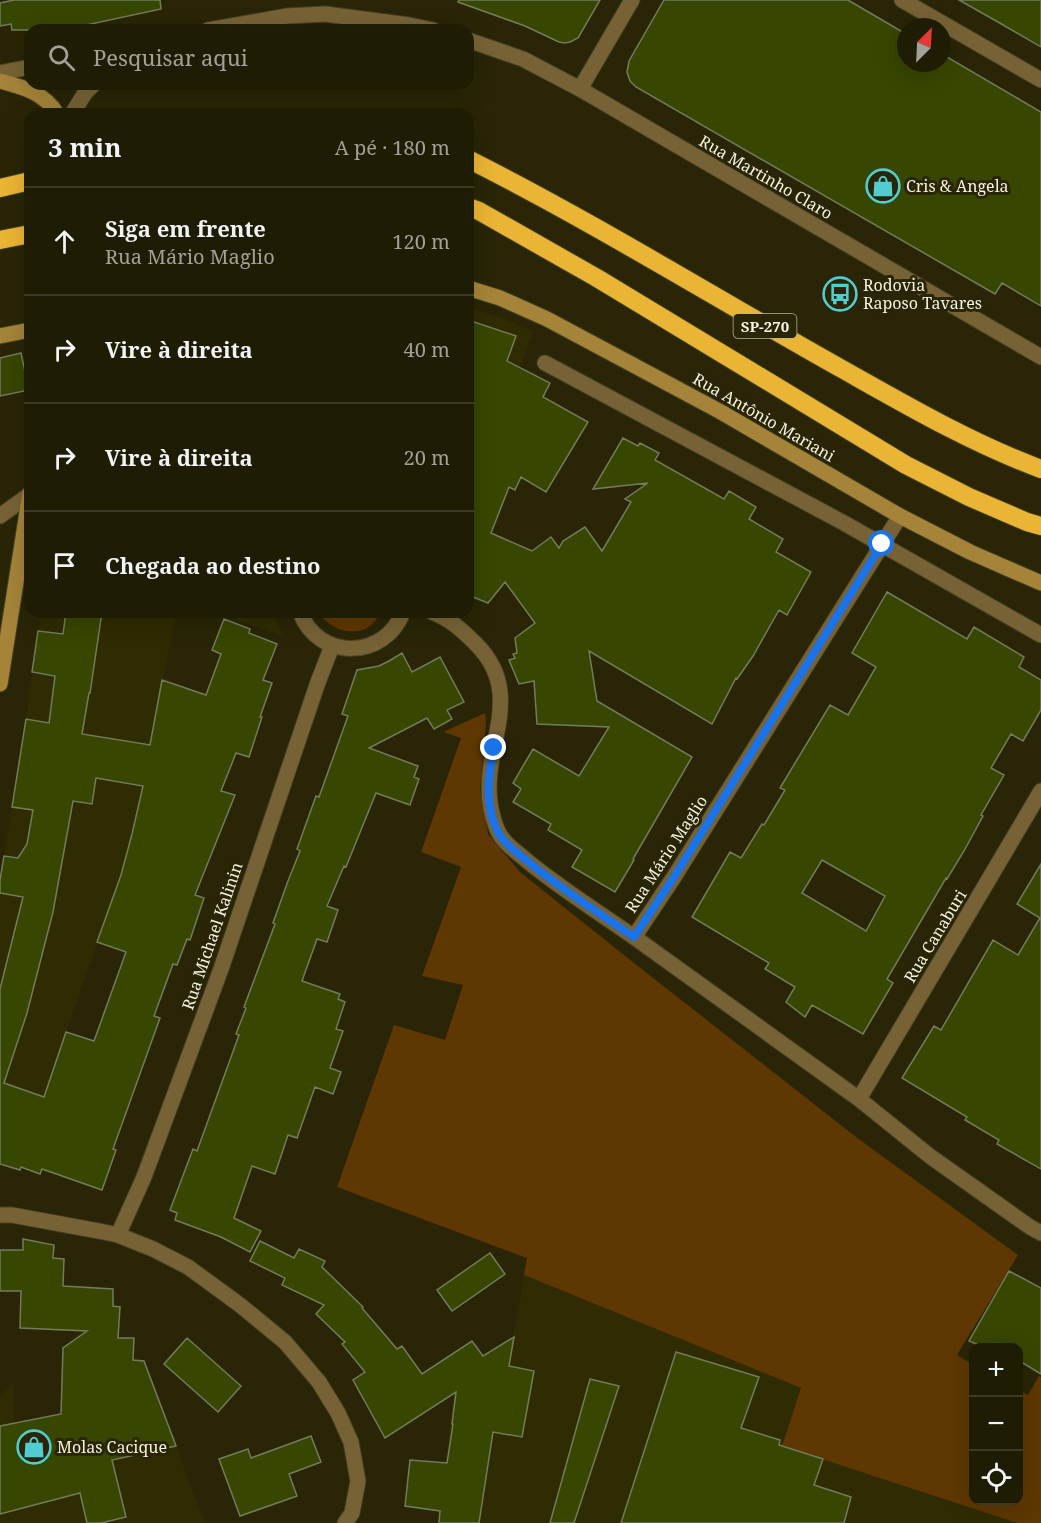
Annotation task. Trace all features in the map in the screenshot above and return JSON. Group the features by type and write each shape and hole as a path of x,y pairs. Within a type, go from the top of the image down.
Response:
{"highway":[{"name":"SP-270","path":"474,162 528,189 914,409 1006,456 1041,469"},
{"path":"0,188 24,182"},
{"name":"SP-270","path":"474,209 597,278 906,465 969,497 1041,526"},
{"path":"0,240 24,235"}],"main road":[{"path":"0,81 24,89"},
{"path":"27,90 44,97 53,108"},
{"name":"Rua Antônio Mariani","path":"474,290 500,298 547,319 721,412 900,516 969,552 1041,582"},
{"path":"0,336 24,331"},
{"path":"0,684 24,532"}],"street":[{"path":"580,89 632,0"},
{"path":"902,0 1041,80"},
{"path":"242,24 287,16 325,14 401,24"},
{"name":"Rua Martinho Claro","path":"474,42 523,59 580,89 1041,357"},
{"path":"0,73 24,68"},
{"path":"76,108 88,90"},
{"path":"545,363 882,544 1041,635"},
{"path":"0,516 24,498"},
{"name":"Rua Mário Maglio","path":"900,516 634,937 859,1099 931,1157 1041,1233"},
{"path":"302,618 316,636 332,646 351,649 370,646 387,637 400,618"},
{"path":"446,618 468,636 488,658 498,679 501,713 491,762 489,789 492,812 500,834 512,848 542,874 634,937"},
{"name":"Rua Michael Kalinin","path":"118,1235 144,1177 217,980 332,646"},
{"name":"Rua Canaburi","path":"859,1099 1041,791"},
{"path":"0,1215 12,1215 118,1235 153,1249 188,1267 285,1342 319,1382 338,1413 351,1442 358,1481 352,1513 345,1523"}],"shaded area":[{"path":"474,309 533,331 474,505"},
{"path":"40,618 176,618 132,834 121,875 44,1097 0,1081 0,880"},
{"path":"231,618 275,618 285,637"},
{"path":"323,618 377,618 368,627 350,632 341,630"},
{"path":"485,713 480,789 488,834 520,872 856,1137 1018,1255 957,1355 969,1362 969,1505 1023,1505 1023,1392 1028,1395 1039,1376 1041,1377 1041,1523 1017,1523 782,1446 801,1388 524,1275 527,1258 337,1187 394,1025 445,1040 463,985 422,976 461,867 421,852 461,738 443,732"},
{"path":"524,1275 801,1388 782,1446 1017,1523 438,1523 456,1373 513,1337"},
{"path":"14,1384 14,1423 60,1414 153,1385 205,1523 0,1523 0,1395"}],"building":[{"path":"14,0 160,0 161,9 91,24 24,24 24,30 12,30 11,24 0,26 0,3"},
{"path":"459,0 600,0 578,38 565,43 458,2"},
{"path":"664,0 848,0 897,29 897,72 951,72 951,59 1041,112 1041,306 1002,283 995,294 636,87 630,81 627,72 629,61"},
{"path":"959,0 1041,0 1041,47 998,22"},
{"path":"474,322 516,336 507,361 550,383 543,397 588,422 546,492 521,477 515,490 509,487 491,533 532,551 551,537 559,548 563,541 585,527 602,551 631,502 625,499 648,483 593,489 623,438 638,446 640,443 659,453 655,460 724,499 729,491 756,507 749,519 783,539 776,552 811,572 787,615 779,610 753,656 736,678 712,724 589,651 597,701 692,757 615,892 572,867 582,850 548,830 551,824 513,802 521,789 513,783 533,749 579,776 609,727 537,724 534,681 519,684 509,660 515,658 513,654 517,653 515,638 535,623 505,582 488,603 474,597"},
{"path":"21,353 24,367 24,391 0,396 0,358"},
{"path":"887,592 967,639 974,627 1024,657 1019,667 1041,680 1041,710 1023,741 1011,734 991,768 1004,775 964,851 887,979 893,983 863,1034 812,1005 805,1017 786,1002 795,987 765,969 769,963 692,917 730,852 741,858 762,824 764,825 785,790 780,788 830,705 848,715 876,667 852,653","holes":["822,860 885,896 866,931 802,893"]},
{"path":"65,618 101,618 82,734 150,745 162,680 206,695 221,654 212,650 224,619 250,629 249,633 277,644 263,680 272,683 249,757 236,753 221,791 235,795 195,895 204,898 190,940 187,939 177,965 173,964 154,1016 160,1018 113,1149 116,1150 102,1190 42,1169 40,1174 21,1167 20,1170 0,1164 0,989 23,897 0,893 0,880 4,856 18,858 27,844 33,810 12,807 26,719 49,723 55,676 32,672 38,631 63,634","holes":["96,778 143,786 121,875 97,942 126,952 94,1041 66,1032 44,1097 4,1083 27,1013 53,912 73,801 92,804"]},
{"path":"402,653 412,672 440,657 464,702 447,710 452,719 434,729 427,718 369,748 418,766 414,777 419,779 410,805 376,793 346,867 344,866 327,906 338,910 327,942 317,939 302,981 340,994 338,999 345,1002 336,1029 343,1031 330,1068 341,1072 333,1094 315,1087 297,1138 288,1135 275,1174 252,1166 234,1218 261,1231 250,1252 221,1237 175,1220 177,1213 170,1210 193,1149 197,1151 239,1035 236,1034 246,1008 244,1007 300,851 297,849 316,796 319,797 348,716 342,714 357,670 379,666"},
{"path":"1041,864 1041,1169 997,1144 999,1140 965,1120 967,1117 902,1078 934,1026 941,1030 993,940 1018,955 1040,918 1017,904"},
{"path":"23,1239 54,1245 53,1258 64,1259 63,1286 113,1289 113,1306 120,1307 118,1338 134,1338 133,1360 144,1361 176,1446 112,1460 126,1517 101,1523 87,1523 80,1493 0,1514 0,1426 61,1414 63,1348 87,1331 20,1328 21,1291 0,1291 0,1250 23,1250"},
{"path":"260,1241 294,1258 299,1249 325,1261 322,1267 363,1307 397,1349 402,1346 422,1374 472,1341 483,1356 514,1337 509,1366 534,1371 522,1437 493,1432 479,1523 439,1523 440,1511 405,1506 410,1460 447,1463 456,1392 385,1438 353,1380 365,1372 342,1344 345,1342 316,1314 324,1305 282,1285 285,1278 250,1261"},
{"path":"490,1253 505,1274 452,1311 437,1290"},
{"path":"1009,1271 1041,1288 1041,1374 1023,1363 1023,1343 974,1343 969,1341"},
{"path":"187,1338 241,1386 218,1412 164,1364"},
{"path":"676,1352 759,1377 741,1428 780,1440 779,1445 823,1459 814,1485 851,1497 844,1523 621,1523"},
{"path":"590,1379 619,1386 574,1523 550,1523"},
{"path":"311,1436 321,1462 289,1474 297,1496 240,1516 219,1459 248,1449 251,1458"}],"place":[{"name":"Cris & Angela","path":"883,186"},
{"name":"Rodovia Raposo Tavares","path":"840,294"},
{"name":"Molas Cacique","path":"34,1447"}],"route":[{"path":"494,748 489,775 489,800 494,822 500,834 512,848 542,874 634,937 674,877 882,544"}]}
